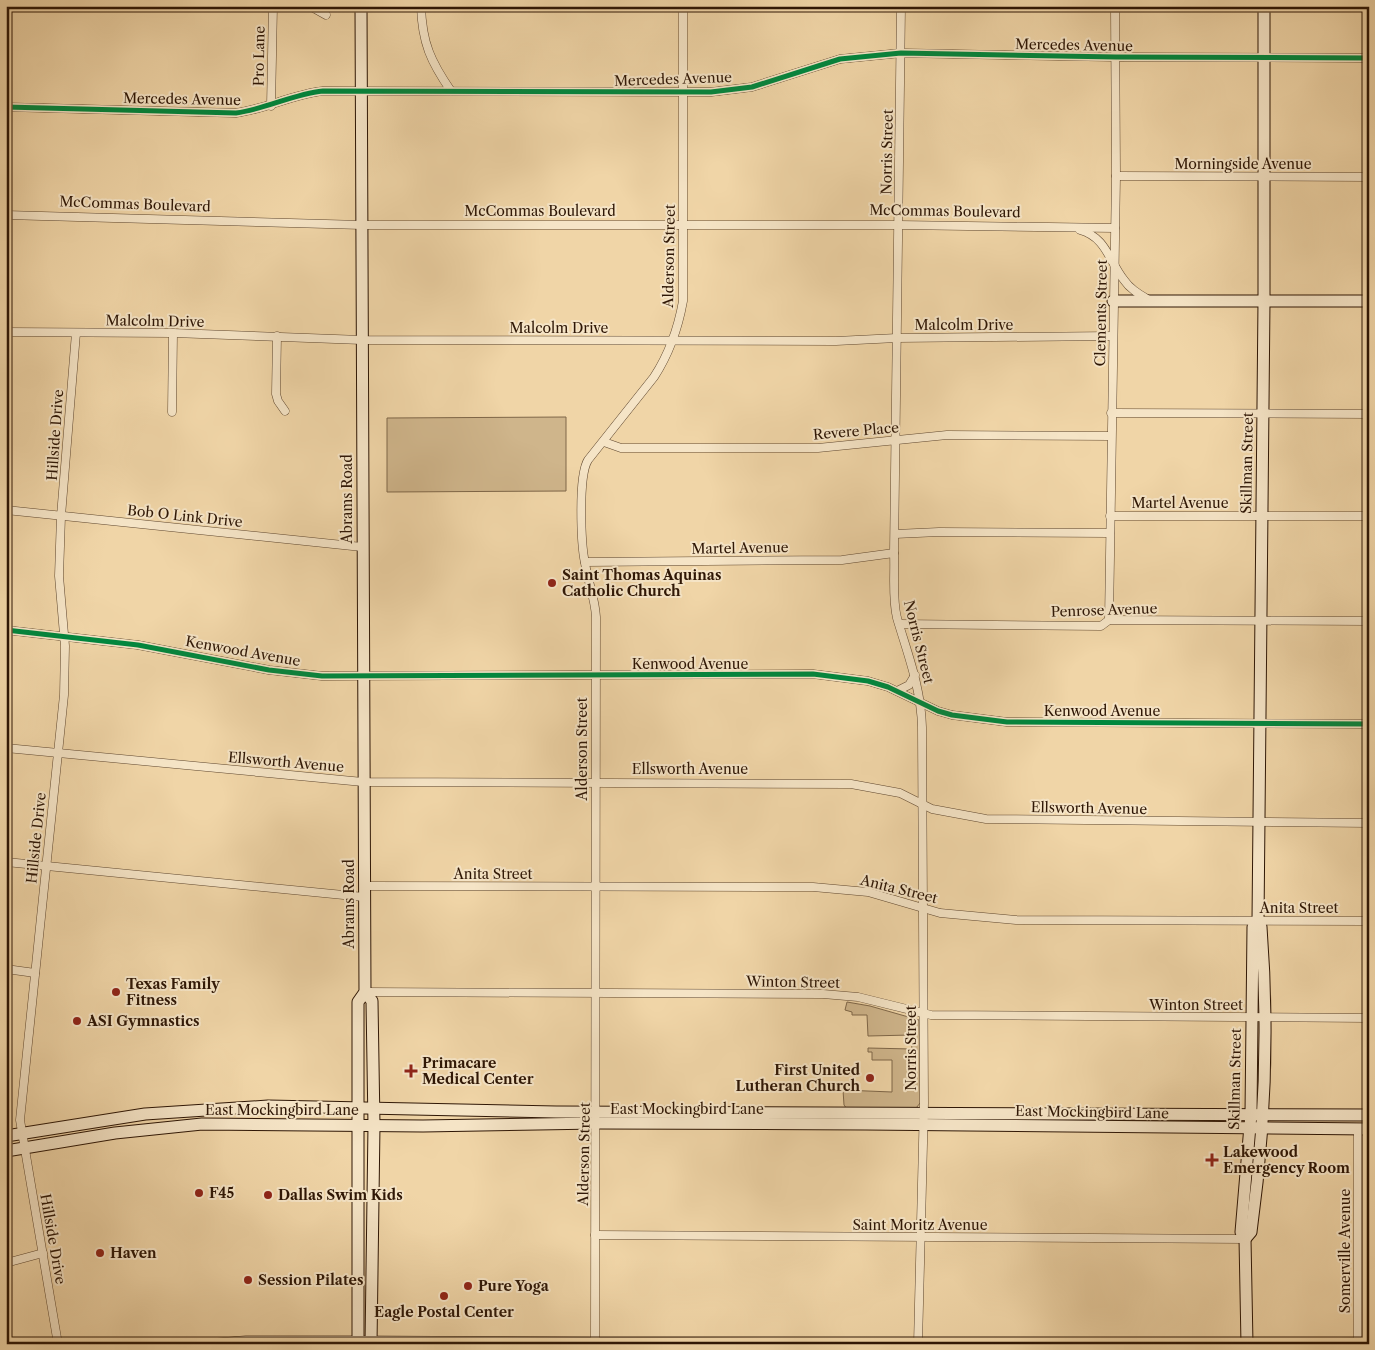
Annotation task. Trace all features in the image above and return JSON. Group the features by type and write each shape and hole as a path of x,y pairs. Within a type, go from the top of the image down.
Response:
{"main road":[{"name":"Abrams Road","path":"360,6 365,992 372,1002 372,1108 374,1125 371,1342"},
{"name":"Skillman Street","path":"1245,1239 1251,1232 1264,1114 1264,969 1261,927 1258,921 1258,823 1264,301 1264,6"},
{"path":"1113,301 1369,301"},
{"name":"Skillman Street","path":"1247,1344 1245,1239 1240,1232 1251,1114 1252,927 1258,921"},
{"name":"Abrams Road","path":"358,1342 358,1002 365,992"},
{"name":"East Mockingbird Lane","path":"6,1136 114,1118 181,1110 268,1106 556,1112 597,1118"},
{"path":"501,1126 511,1119 534,1118 556,1112"},
{"name":"East Mockingbird Lane","path":"6,1151 115,1133 202,1124 501,1126 597,1118 1130,1120 1251,1114 1363,1115"},
{"path":"1363,1115 1363,1129"},
{"name":"East Mockingbird Lane","path":"1130,1120 1250,1129 1363,1129"},
{"path":"358,1259 372,1259"}],"street":[{"path":"265,6 310,6 326,15"},
{"name":"Pro Lane","path":"270,106 273,6"},
{"path":"421,6 424,40 428,54 451,91"},
{"name":"Alderson Street","path":"595,1343 597,1118 595,598 585,562 583,472 588,460 654,377 679,323 683,301 683,6"},
{"name":"Norris Street","path":"901,6 894,553 896,609 922,703 923,1120 918,1343"},
{"name":"Clements Street","path":"1109,620 1112,336 1116,228 1115,6"},
{"name":"Mercedes Avenue","path":"6,107 236,113 270,106 304,93 451,91 684,93 752,87 840,59 901,53 1116,57 1369,58"},
{"name":"Morningside Avenue","path":"1116,176 1369,177"},
{"name":"McCommas Boulevard","path":"6,215 362,225 899,225 1116,228"},
{"name":"McCommas Boulevard","path":"1074,228 1096,237 1114,260 1128,286 1151,301"},
{"name":"Malcolm Drive","path":"6,332 173,333 362,340 672,341 1112,336"},
{"name":"Hillside Drive","path":"58,1344 20,1120 65,670 59,576 61,516 76,333"},
{"path":"172,412 173,333"},
{"path":"277,336 276,394 285,411"},
{"path":"1112,413 1369,414"},
{"name":"Revere Place","path":"604,442 621,448 818,448 947,435 1111,436"},
{"name":"Bob O Link Drive","path":"6,510 362,547"},
{"name":"Martel Avenue","path":"1110,516 1369,516"},
{"path":"895,534 939,532 1110,533"},
{"name":"Martel Avenue","path":"585,562 842,560 894,553"},
{"name":"Penrose Avenue","path":"900,624 1101,626 1109,620 1369,621"},
{"name":"Kenwood Avenue","path":"6,630 172,650 269,670 322,676 813,674 868,681 899,690 922,703 952,715 1008,722 1369,724"},
{"path":"899,690 909,685 915,673"},
{"name":"Ellsworth Avenue","path":"6,748 363,782 596,781 851,784 900,793 932,809 986,819 1369,823"},
{"name":"Anita Street","path":"6,862 364,892 596,886 843,888 868,892 922,909 1016,920 1369,921"},
{"path":"6,970 36,972"},
{"name":"Winton Street","path":"365,992 823,994 858,998 923,1015 1369,1018"},
{"name":"Somerville Avenue","path":"1358,1343 1363,1129"},
{"name":"Saint Moritz Avenue","path":"596,1235 1245,1239"},
{"path":"6,1263 43,1252"},
{"path":"201,1344 371,1342 994,1344"},
{"path":"1259,1344 1369,1342"}],"shaded area":[{"path":"566,417 566,491 387,492 387,418"},
{"path":"847,1002 870,1006 919,1020 921,1102 916,1108 847,1109 844,1105 843,1090 892,1092 892,1060 872,1060 872,1052 868,1052 868,1048 912,1049 911,1035 868,1036 867,1015 852,1015 852,1012 845,1010"}],"cycle path":[{"path":"6,107 236,113 301,95 323,91 711,92 752,87 840,59 901,53 1116,57 1369,58"},
{"path":"6,630 138,645 269,670 322,676 813,674 868,681 888,687 938,711 952,715 1007,722 1369,724"}],"place":[{"name":"Saint Thomas Aquinas Catholic Church","path":"552,583"},
{"name":"Texas Family Fitness","path":"116,992"},
{"name":"ASI Gymnastics","path":"77,1021"},
{"name":"Primacare Medical Center","path":"411,1071"},
{"name":"First United Lutheran Church","path":"870,1078"},
{"name":"Lakewood Emergency Room","path":"1212,1160"},
{"name":"F45","path":"199,1193"},
{"name":"Dallas Swim Kids","path":"268,1195"},
{"name":"Haven","path":"100,1253"},
{"name":"Session Pilates","path":"248,1280"},
{"name":"Pure Yoga","path":"468,1286"},
{"name":"Eagle Postal Center","path":"444,1296"}]}
